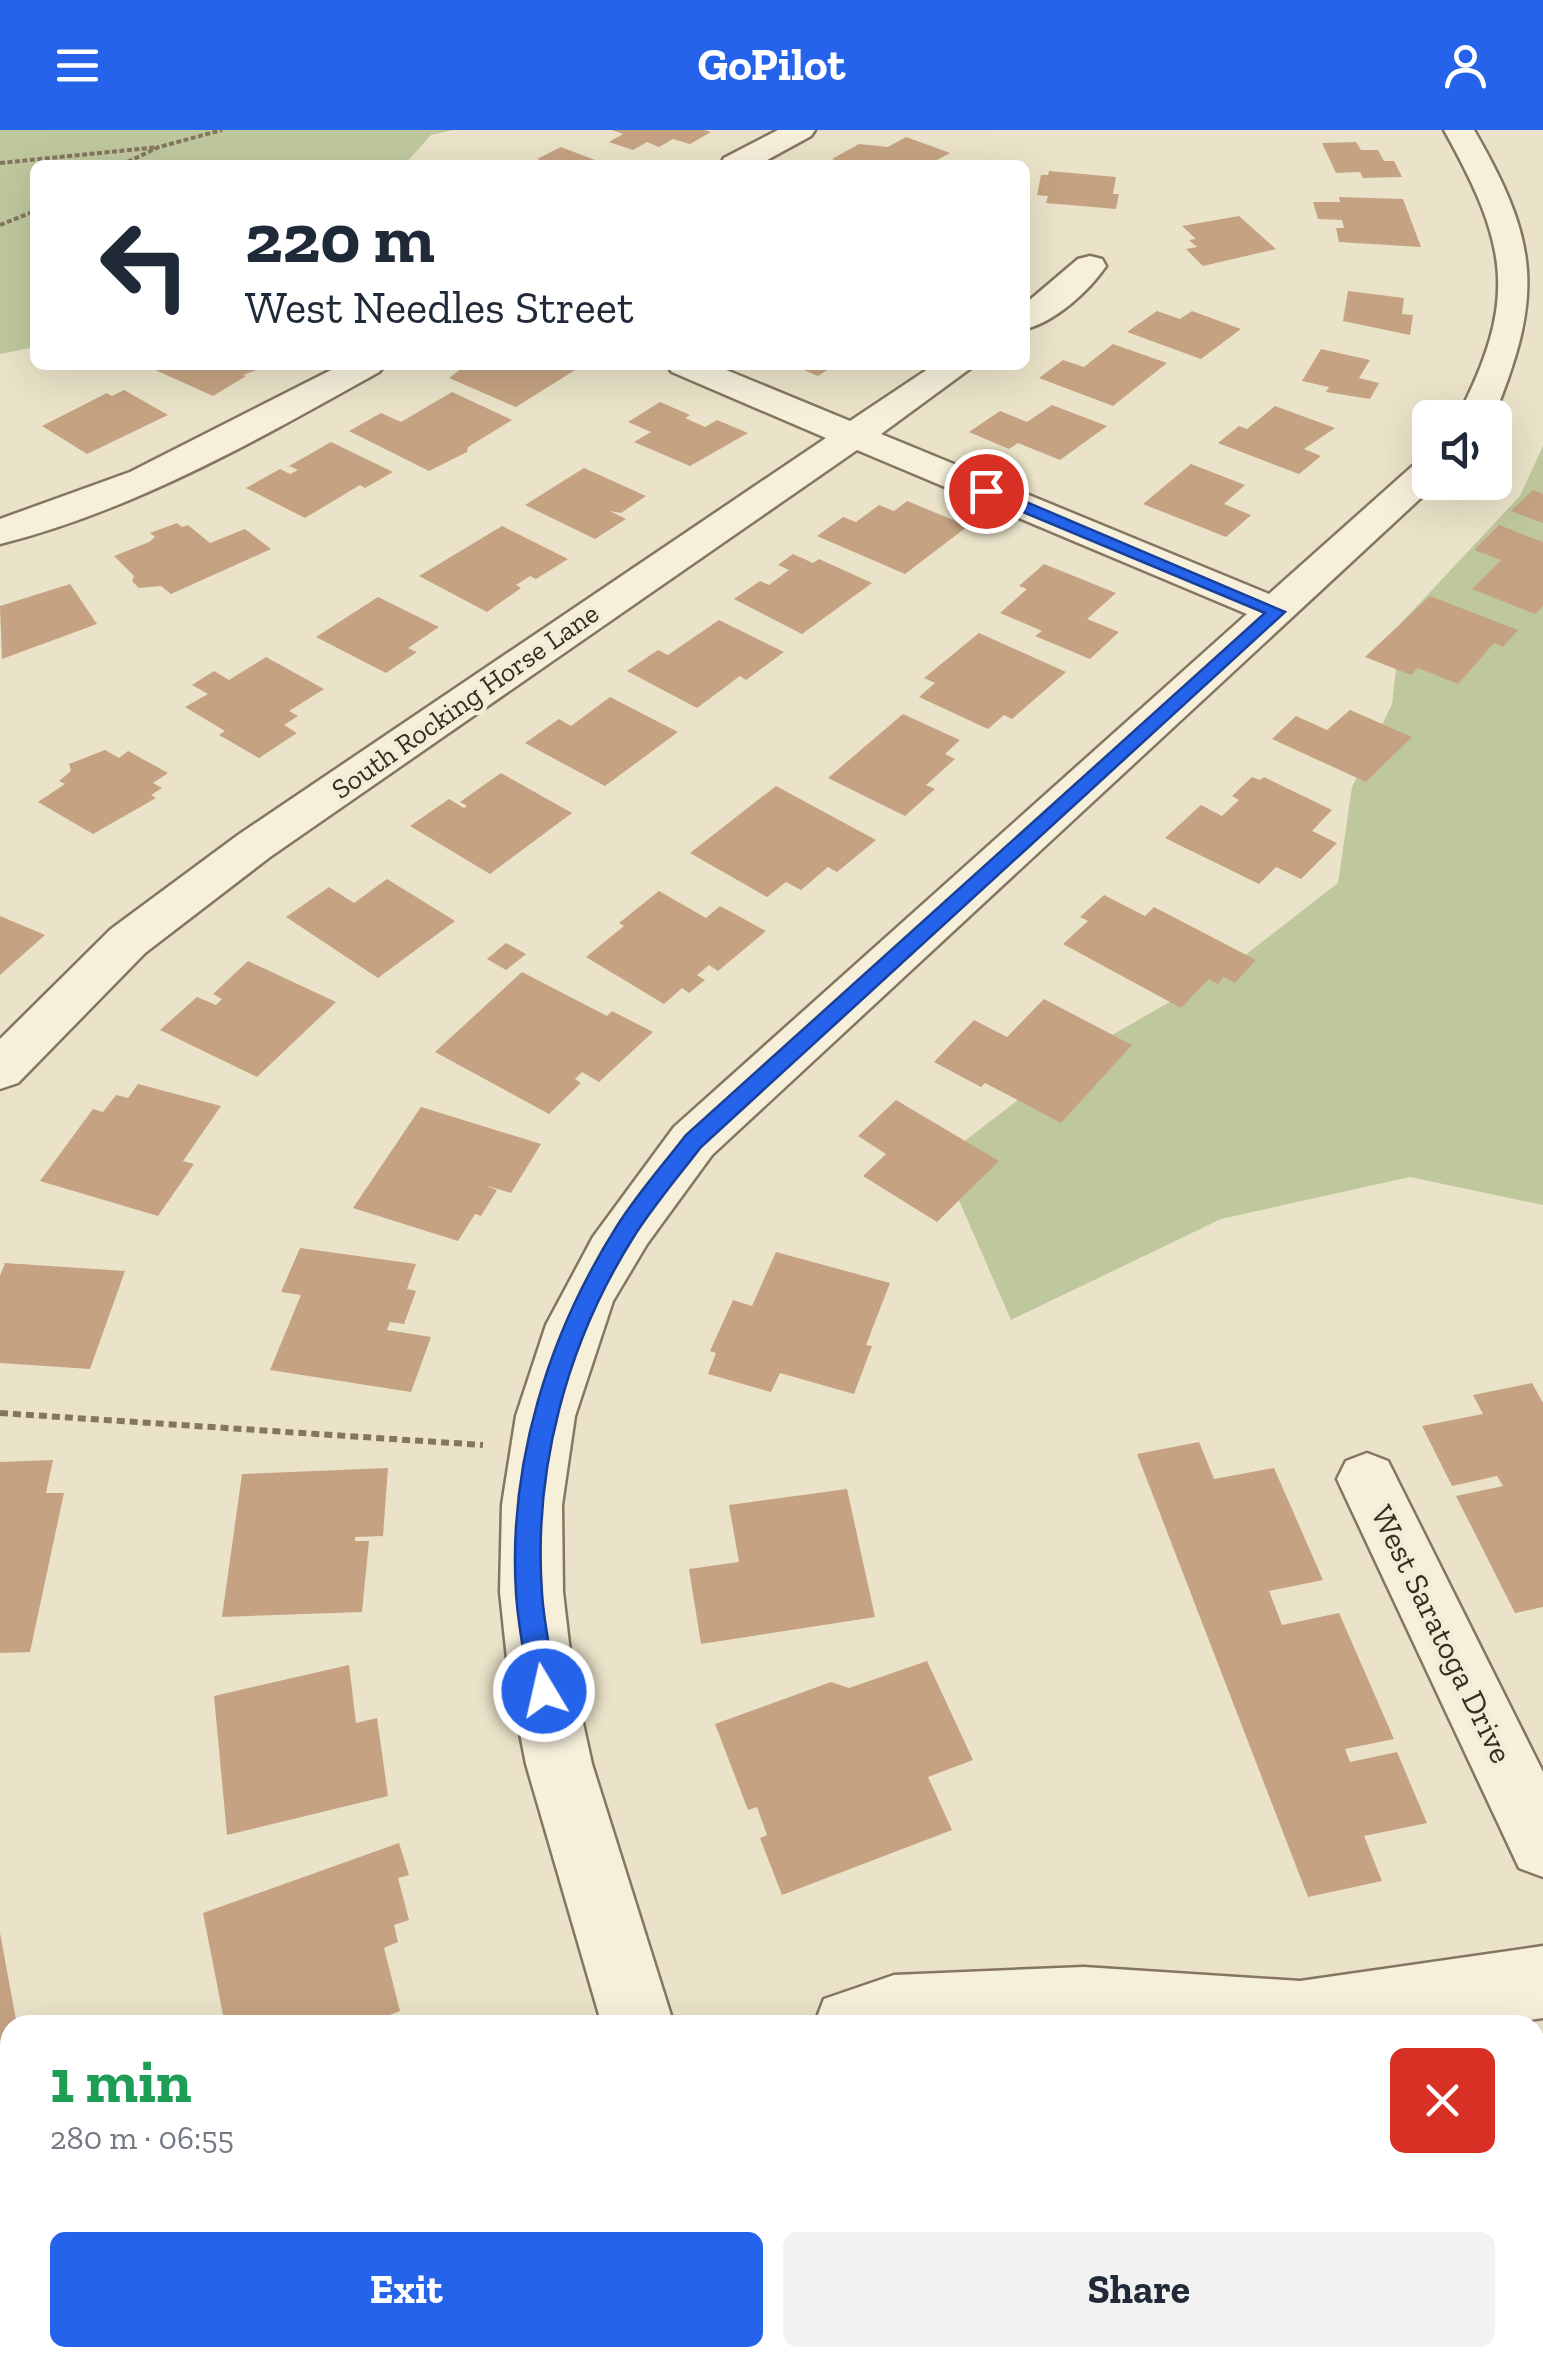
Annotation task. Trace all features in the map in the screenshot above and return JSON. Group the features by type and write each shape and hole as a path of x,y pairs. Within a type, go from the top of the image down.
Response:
{"street":[{"path":"744,160 800,130"},
{"path":"1459,130 1496,192 1510,226 1516,262 1513,335 1486,400"},
{"path":"1030,316 1090,266"},
{"path":"0,532 63,514 190,461 358,370"},
{"path":"696,370 1276,612"},
{"name":"South Rocking Horse Lane","path":"0,1070 128,940 238,858 949,370"},
{"path":"635,2015 581,1846 548,1724 529,1594 530,1510 538,1448 575,1323 625,1231 693,1141 1412,487"},
{"name":"West Saratoga Drive","path":"1367,1479 1543,1844"},
{"path":"1314,2015 1543,1982"},
{"path":"881,2015 894,2011 1084,2003 1269,2015"}],"path":[{"path":"0,163 158,146 222,130"},
{"path":"131,160 158,146"},
{"path":"0,225 30,213"},
{"path":"0,1413 538,1448"}],"green space":[{"path":"0,130 453,130 431,135 408,160 30,160 30,348 0,354"},
{"path":"1543,446 1543,1205 1410,1177 1221,1219 1011,1320 941,1159 1074,1057 1227,969 1338,883 1352,787 1392,704 1401,623 1520,496"}],"building":[{"path":"612,130 711,132 690,144 673,139 659,147 647,142 633,150 609,142 623,134"},
{"path":"906,137 950,153 937,160 832,159 859,144 888,147"},
{"path":"1356,142 1361,150 1378,150 1384,161 1394,161 1402,177 1363,178 1360,172 1336,173 1322,143"},
{"path":"561,147 595,160 540,160"},
{"path":"1049,171 1116,177 1116,209 1046,203 1048,196 1037,195 1041,175 1048,175"},
{"path":"1339,197 1403,199 1421,247 1339,242 1336,228 1344,228 1342,220 1318,219 1313,202 1340,202"},
{"path":"1239,216 1276,249 1203,266 1186,249 1197,247 1189,240 1196,239 1182,226"},
{"path":"1348,291 1404,298 1402,314 1413,315 1410,335 1343,321"},
{"path":"1157,311 1180,319 1192,311 1241,329 1201,359 1127,332"},
{"path":"1113,344 1167,363 1113,406 1039,378 1063,360 1084,367"},
{"path":"1321,349 1370,360 1359,378 1379,383 1370,399 1326,392 1329,387 1302,381"},
{"path":"155,370 256,370 213,396"},
{"path":"459,370 575,370 516,407 449,378"},
{"path":"804,370 827,370 818,376"},
{"path":"124,390 168,415 87,454 42,426 107,393 112,396"},
{"path":"452,392 512,420 468,447 467,452 429,471 349,431 381,413 401,422"},
{"path":"660,402 690,415 685,418 705,427 717,420 748,433 690,466 634,442 651,432 628,422"},
{"path":"1052,405 1107,426 1060,460 1018,443 1009,449 969,432 1000,411 1027,422"},
{"path":"1275,406 1335,428 1304,449 1321,456 1299,474 1218,443 1239,426 1247,429"},
{"path":"331,442 393,472 365,488 360,485 305,518 246,488 280,469 290,474 298,470 289,466"},
{"path":"1191,464 1245,485 1224,504 1251,515 1226,537 1143,504"},
{"path":"584,468 646,496 621,513 610,511 626,519 595,539 525,505"},
{"path":"1533,490 1543,494 1543,523 1511,511"},
{"path":"907,501 968,526 905,574 817,536 843,517 856,522 879,505 894,511"},
{"path":"177,523 182,527 188,525 210,543 245,529 271,549 171,594 161,586 139,588 132,581 134,576 114,556 149,542 155,537 150,533"},
{"path":"1499,525 1543,542 1543,606 1535,614 1472,589 1501,560 1474,550"},
{"path":"502,526 568,559 536,579 530,576 516,585 521,588 487,612 419,576"},
{"path":"793,554 813,563 819,559 872,583 802,634 734,599 760,581 769,585 789,570 778,565"},
{"path":"1044,564 1116,593 1087,619 1119,632 1090,659 1035,636 1042,631 1000,613 1027,589 1019,586"},
{"path":"70,584 97,624 2,659 0,606"},
{"path":"1430,596 1518,630 1503,647 1494,643 1458,684 1418,668 1411,675 1365,657"},
{"path":"378,597 439,627 408,648 417,652 386,673 316,637"},
{"path":"719,620 784,652 746,680 740,676 697,708 627,671 658,650 668,655"},
{"path":"979,633 1066,672 1012,719 1004,715 988,729 919,697 935,683 924,678"},
{"path":"266,657 324,689 289,711 298,716 284,725 297,733 259,758 219,735 225,731 185,707 208,694 192,685 214,671 229,680"},
{"path":"610,697 678,732 605,786 525,743 559,719 571,726"},
{"path":"1350,710 1412,737 1366,782 1272,739 1296,716 1327,730"},
{"path":"903,714 960,740 945,754 955,759 926,785 935,789 905,816 828,778"},
{"path":"105,750 119,758 128,751 168,773 153,783 162,788 151,795 156,798 93,834 38,802 65,784 59,781 71,771 69,764"},
{"path":"501,773 572,813 490,874 410,826 449,799 464,808 467,806 460,802"},
{"path":"1252,777 1264,777 1332,810 1312,831 1337,843 1301,879 1276,867 1259,884 1165,838 1201,805 1222,816 1239,800 1232,796"},
{"path":"776,786 876,840 837,872 828,867 801,890 786,882 767,897 690,853"},
{"path":"387,879 455,921 378,978 286,917 329,887 354,903"},
{"path":"659,891 706,918 720,906 766,931 718,971 709,965 697,975 705,980 689,993 682,988 664,1004 586,957 624,926 619,923"},
{"path":"1104,895 1145,916 1154,907 1256,960 1235,983 1224,977 1218,984 1209,979 1181,1008 1063,944 1088,921 1080,917"},
{"path":"0,916 45,935 0,975"},
{"path":"506,943 526,954 506,970 487,959"},
{"path":"248,961 336,1002 257,1077 160,1030 197,997 216,1005 222,999 213,994"},
{"path":"522,972 607,1016 612,1011 653,1032 599,1082 582,1072 575,1079 581,1083 549,1114 435,1052"},
{"path":"1044,999 1132,1045 1061,1123 985,1083 981,1087 934,1062 974,1020 1007,1037"},
{"path":"138,1084 221,1106 183,1161 194,1164 158,1216 40,1181 93,1109 103,1112 116,1095 128,1098"},
{"path":"896,1100 999,1161 937,1222 863,1176 886,1154 858,1136"},
{"path":"421,1107 541,1144 511,1193 485,1185 497,1190 481,1216 475,1214 458,1241 353,1208"},
{"path":"300,1248 416,1264 407,1289 416,1291 404,1324 390,1322 387,1330 431,1337 411,1392 270,1370 301,1295 281,1292"},
{"path":"776,1252 890,1283 866,1345 872,1346 854,1394 780,1373 771,1392 708,1374 716,1353 710,1351 733,1300 752,1306"},
{"path":"5,1263 125,1271 90,1369 0,1363 0,1276"},
{"path":"1532,1383 1543,1403 1543,1607 1515,1613 1456,1496 1503,1486 1497,1476 1452,1486 1422,1426 1483,1414 1473,1395"},
{"path":"1199,1442 1214,1479 1274,1468 1323,1580 1269,1591 1282,1625 1339,1613 1394,1739 1345,1749 1350,1762 1397,1752 1427,1823 1364,1836 1382,1881 1308,1897 1137,1454"},
{"path":"53,1460 46,1493 64,1493 30,1652 0,1653 0,1462"},
{"path":"388,1468 383,1536 355,1537 355,1541 369,1541 362,1612 222,1617 242,1474"},
{"path":"847,1489 875,1617 701,1644 689,1569 739,1562 729,1505"},
{"path":"927,1661 973,1760 928,1777 952,1830 782,1895 760,1838 767,1835 757,1807 748,1810 715,1724 831,1682 849,1688"},
{"path":"349,1665 356,1723 377,1718 388,1796 227,1835 214,1696"},
{"path":"399,1843 409,1875 398,1878 409,1920 394,1925 398,1942 384,1948 400,2011 389,2015 223,2015 203,1913"},
{"path":"0,1933 15,2015 0,2015"}],"route":[{"path":"544,1691 529,1594 530,1510 542,1426 575,1323 625,1231 693,1141 1276,612 986,491"}]}
